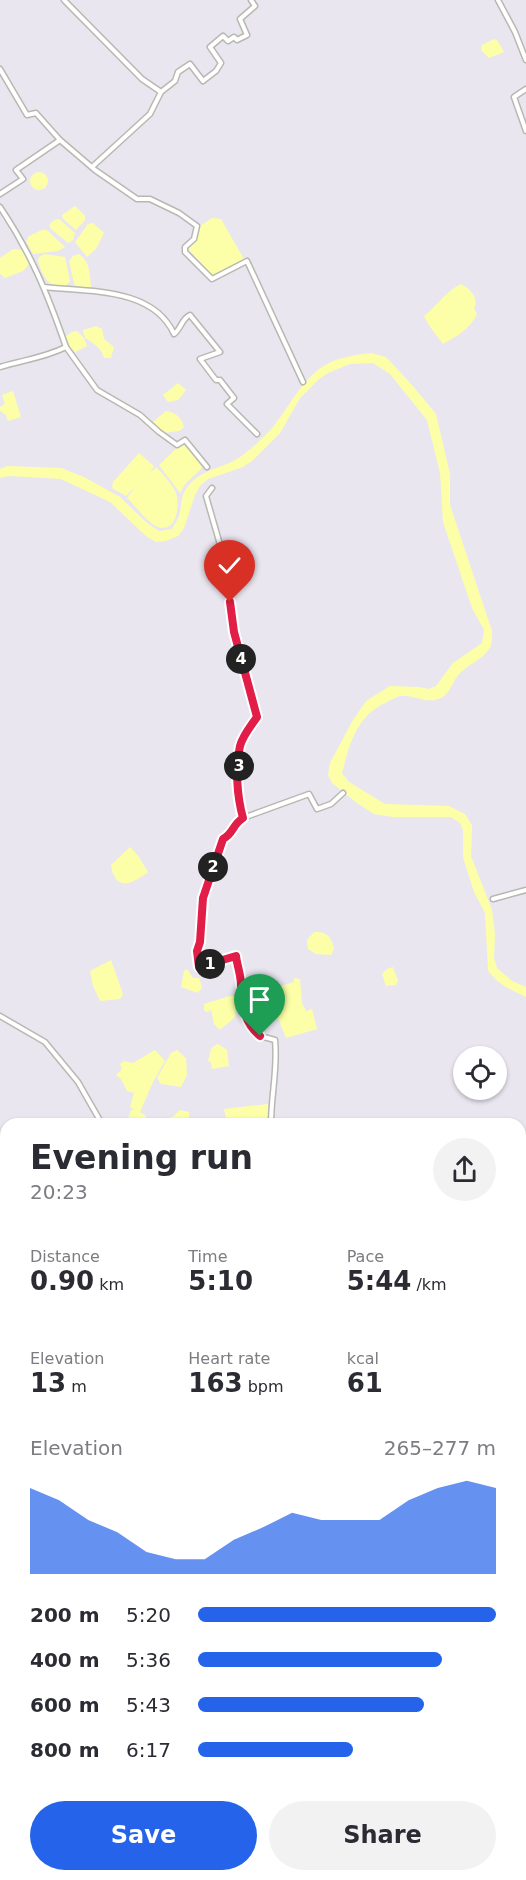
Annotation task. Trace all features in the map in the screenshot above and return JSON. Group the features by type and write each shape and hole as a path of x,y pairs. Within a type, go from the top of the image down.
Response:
{"street":[{"path":"64,0 142,79 161,92"},
{"path":"92,167 150,114 161,92 176,81 178,72 190,64 203,81 216,71 221,63 210,46 223,36 228,41 234,37 237,40 247,34 240,19 255,6 251,0"},
{"path":"498,0 515,32 526,60"},
{"path":"0,69 27,115 36,113 60,140 92,167 137,199 150,199 179,213 197,226 194,238 185,248 185,252 212,279 247,261 303,382"},
{"path":"526,88 514,97 526,130"},
{"path":"0,194 23,179 16,170 60,140"},
{"path":"0,207 33,261 66,347 97,390 140,415 177,445 185,440 207,466"},
{"path":"44,287 110,292 130,298 157,310 169,322 174,334 186,316 190,315 220,352 200,359 234,398 226,404 257,435"},
{"path":"0,367 26,359 47,356 66,347"},
{"path":"212,488 206,496 221,548 234,632 257,717 245,733 240,746 238,800 243,818"},
{"path":"271,1118 271,1098 276,1075 275,1040 260,1036 254,1031 242,1009 242,984 236,956 199,967 197,951 200,942 203,898 223,839 231,834 236,823 243,818 309,794 317,809 331,804 343,793"},
{"path":"493,899 526,890"},
{"path":"0,1016 45,1042 78,1082 99,1118"}],"shaded area":[{"path":"494,39 504,52 489,58 481,50 482,45"},
{"path":"39,172 45,175 48,181 45,187 39,190 33,187 30,181 33,175"},
{"path":"75,206 85,216 85,220 76,230 63,219 62,215"},
{"path":"212,218 221,219 244,259 215,275 212,275 189,250 197,239 200,226"},
{"path":"59,219 75,233 73,240 68,243 50,228 54,220"},
{"path":"93,223 104,233 96,249 87,257 75,242 88,224"},
{"path":"47,230 65,247 58,251 33,254 26,241 29,236"},
{"path":"13,249 23,250 30,263 23,271 5,278 0,274 0,258"},
{"path":"45,254 65,257 70,281 66,286 55,286 44,276 38,260"},
{"path":"79,254 87,264 91,287 75,286 69,261 73,256"},
{"path":"461,284 473,294 476,301 474,309 477,314 467,328 443,344 424,316 451,290"},
{"path":"96,326 102,329 104,339 114,347 111,358 104,358 99,348 85,338 83,330"},
{"path":"77,331 84,338 87,346 75,352 68,345 65,337"},
{"path":"371,353 386,357 436,414 450,474 450,505 492,631 492,640 486,653 461,672 441,698 426,700 400,696 376,708 368,715 356,732 342,773 349,782 385,804 449,806 465,814 472,825 471,856 492,910 495,935 494,958 497,968 512,981 526,987 526,997 500,983 488,970 485,913 474,892 463,857 463,830 460,823 451,817 393,817 374,814 332,783 328,775 330,763 366,701 390,686 428,689 436,686 453,663 482,643 484,630 472,608 443,522 440,473 427,420 390,374 373,363 350,364 318,380 300,398 280,433 252,461 243,467 208,479 200,486 184,528 178,536 166,541 156,542 146,536 110,502 61,479 9,476 0,478 0,469 7,466 61,468 84,477 120,497 147,523 159,531 172,529 179,516 182,497 188,486 201,475 236,460 255,445 273,427 310,377 327,364 337,360"},
{"path":"178,383 186,390 178,400 168,402 163,395"},
{"path":"13,391 21,417 8,421 6,415 0,411 0,407 5,404 2,395"},
{"path":"166,411 178,416 184,427 179,431 163,433 153,422"},
{"path":"182,443 203,467 185,484 180,493 159,465"},
{"path":"139,453 154,466 150,473 156,467 176,493 178,504 176,517 169,526 164,528 154,525 145,518 127,498 135,487 126,496 112,488 113,482"},
{"path":"130,847 148,872 136,880 125,883 116,879 111,865"},
{"path":"314,932 325,934 330,938 334,948 331,955 316,954 308,949 307,940"},
{"path":"111,960 123,994 120,999 100,1001 93,986 90,971"},
{"path":"393,967 398,981 396,985 386,986 382,974"},
{"path":"187,969 193,978 199,978 202,987 198,993 181,987 184,971"},
{"path":"294,978 300,979 302,1003 306,1011 312,1009 317,1029 286,1038 276,1013 272,989 294,982"},
{"path":"267,987 275,1019 262,1026 251,991"},
{"path":"236,996 235,1017 220,1030 214,1024 211,1010 207,1012 204,1010 204,1004"},
{"path":"218,1044 227,1050 229,1066 212,1069 208,1060 211,1049"},
{"path":"155,1050 165,1061 140,1112 146,1118 129,1118 131,1110 135,1110 130,1107 134,1093 127,1091 121,1079 116,1075 122,1069 120,1064 124,1061 133,1063"},
{"path":"177,1050 186,1058 187,1075 181,1087 161,1084 157,1078 171,1053"},
{"path":"268,1104 269,1118 226,1118 224,1109"},
{"path":"180,1110 189,1112 189,1118 168,1118"}],"route":[{"path":"230,602 234,632 257,717 245,733 240,746 238,800 243,818 233,827 231,834 223,839 203,898 200,942 197,951 199,967 236,956 242,984 242,1009 254,1031 260,1036"}]}
